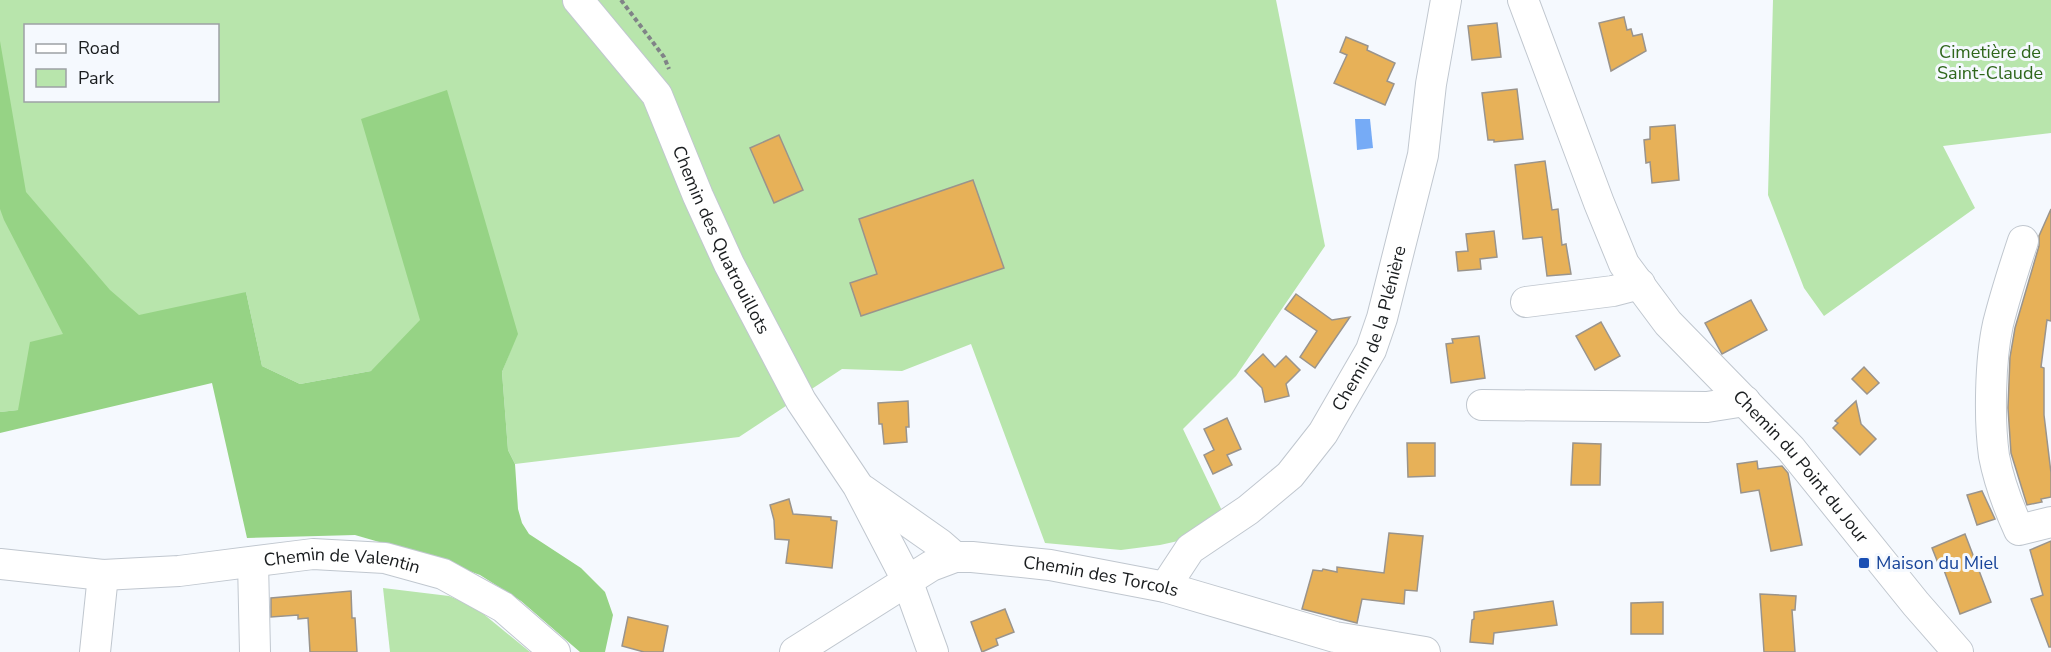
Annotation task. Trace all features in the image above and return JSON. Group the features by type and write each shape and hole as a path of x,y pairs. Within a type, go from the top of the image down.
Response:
{"street":[{"name":"Chemin des Quatrouillots","path":"578,0 657,95 698,196 729,264 801,401 858,486 907,580 933,652"},
{"name":"Chemin de la Plénière","path":"1165,587 1190,549 1248,510 1290,475 1323,433 1371,350 1382,318 1423,155 1431,84 1446,0"},
{"name":"Chemin du Point du Jour","path":"1523,0 1624,264 1668,323 1791,449 1958,652"},
{"path":"2024,241 1998,326 1983,338 1993,369 1994,456 2000,480 2019,530 2051,522"},
{"path":"1526,302 1613,291 1640,284"},
{"path":"1482,405 1707,407 1745,401"},
{"name":"Chemin des Quatrouillots","path":"858,486 955,557"},
{"name":"Chemin de Valentin","path":"0,564 103,575 179,571 313,554 385,558 443,574 503,607 555,652"},
{"name":"Chemin des Torcols","path":"795,652 907,580 931,566 955,557 1050,565 1165,587 1335,644 1425,652"},
{"path":"253,562 255,652"},
{"path":"95,652 103,575"}],"green space":[{"path":"0,0 1276,0 1325,246 1236,376 1183,429 1225,517 1178,541 1121,550 1045,543 971,344 902,371 842,369 739,437 515,464 508,450 502,372 517,334 371,371 300,384 262,366 246,292 18,410 0,412"},
{"name":"Cimetière de Saint-Claude","path":"1773,0 2051,0 2051,133 1943,146 1975,208 1824,316 1804,288 1768,195"},
{"path":"0,41 26,192 110,290 139,315 246,292 262,366 300,384 371,371 420,320 361,119 447,90 518,334 502,372 508,450 515,464 518,509 522,523 529,534 581,568 605,592 613,615 605,652 580,652 521,601 480,575 431,557 355,535 247,538 212,383 0,433 0,412 18,410 30,342 63,334 0,209"},
{"path":"383,588 449,596 475,607 530,652 390,652"}],"water":[{"path":"1355,119 1370,119 1373,148 1357,150"}],"building":[{"path":"1624,17 1627,30 1631,29 1633,36 1642,34 1646,51 1611,71 1599,23"},
{"path":"1497,23 1501,57 1472,60 1468,26"},
{"path":"1346,37 1368,46 1367,50 1395,63 1387,81 1394,84 1385,105 1334,83 1347,55 1340,52"},
{"path":"1517,89 1523,139 1494,142 1494,140 1488,140 1482,93"},
{"path":"1675,125 1679,180 1652,183 1650,162 1646,163 1644,140 1650,139 1650,127"},
{"path":"779,135 803,190 774,203 750,148"},
{"path":"1545,161 1552,210 1558,209 1562,245 1566,244 1571,274 1547,276 1542,237 1523,239 1515,165"},
{"path":"973,180 1004,268 861,316 850,283 877,274 859,219"},
{"path":"2051,209 2051,321 2047,320 2041,367 2044,368 2044,415 2051,473 2051,497 2041,499 2042,502 2027,505 2011,453 2008,408 2010,357 2015,328 2039,246 2039,236"},
{"path":"1494,231 1497,257 1480,259 1481,269 1458,271 1456,252 1468,251 1466,234"},
{"path":"1296,294 1332,320 1350,317 1315,368 1300,357 1317,331 1285,309"},
{"path":"1751,300 1767,330 1722,354 1705,323"},
{"path":"1601,322 1620,356 1595,370 1576,336"},
{"path":"1479,336 1485,378 1451,383 1446,344 1453,343 1452,339"},
{"path":"1263,354 1275,367 1286,356 1300,370 1286,384 1289,396 1265,402 1262,388 1245,371"},
{"path":"1864,367 1879,383 1867,394 1852,379"},
{"path":"908,401 907,442 884,444 882,424 879,424 878,403"},
{"path":"1856,401 1861,424 1876,439 1860,455 1833,428 1838,423 1835,421"},
{"path":"1227,418 1241,449 1227,455 1232,465 1213,474 1204,455 1214,450 1204,429"},
{"path":"1407,443 1435,443 1435,476 1408,477"},
{"path":"1573,443 1601,444 1600,485 1571,485"},
{"path":"1757,461 1758,469 1782,466 1788,473 1802,545 1771,551 1759,490 1741,493 1737,464"},
{"path":"1982,491 1995,519 1977,525 1967,495"},
{"path":"789,499 793,514 831,517 831,520 837,521 832,568 786,563 789,540 775,539 770,505"},
{"path":"1389,533 1423,536 1417,591 1405,590 1404,604 1362,599 1357,623 1302,609 1313,570 1322,571 1323,569 1337,572 1337,567 1384,573"},
{"path":"1965,534 1991,602 1960,614 1941,562 1938,563 1932,548"},
{"path":"2051,541 2051,647 2049,647 2031,599 2043,595 2030,550"},
{"path":"351,591 357,652 310,652 308,618 298,619 298,615 271,617 271,598"},
{"path":"1760,594 1796,596 1795,610 1792,610 1795,652 1764,652"},
{"path":"1553,601 1557,625 1494,633 1493,644 1470,642 1474,612"},
{"path":"1663,602 1663,634 1631,634 1631,603"},
{"path":"1005,609 1014,632 996,639 998,645 982,652 971,622"},
{"path":"628,617 668,626 663,652 644,652 622,646"}],"place":[{"name":"Maison du Miel","path":"1864,563"}]}
